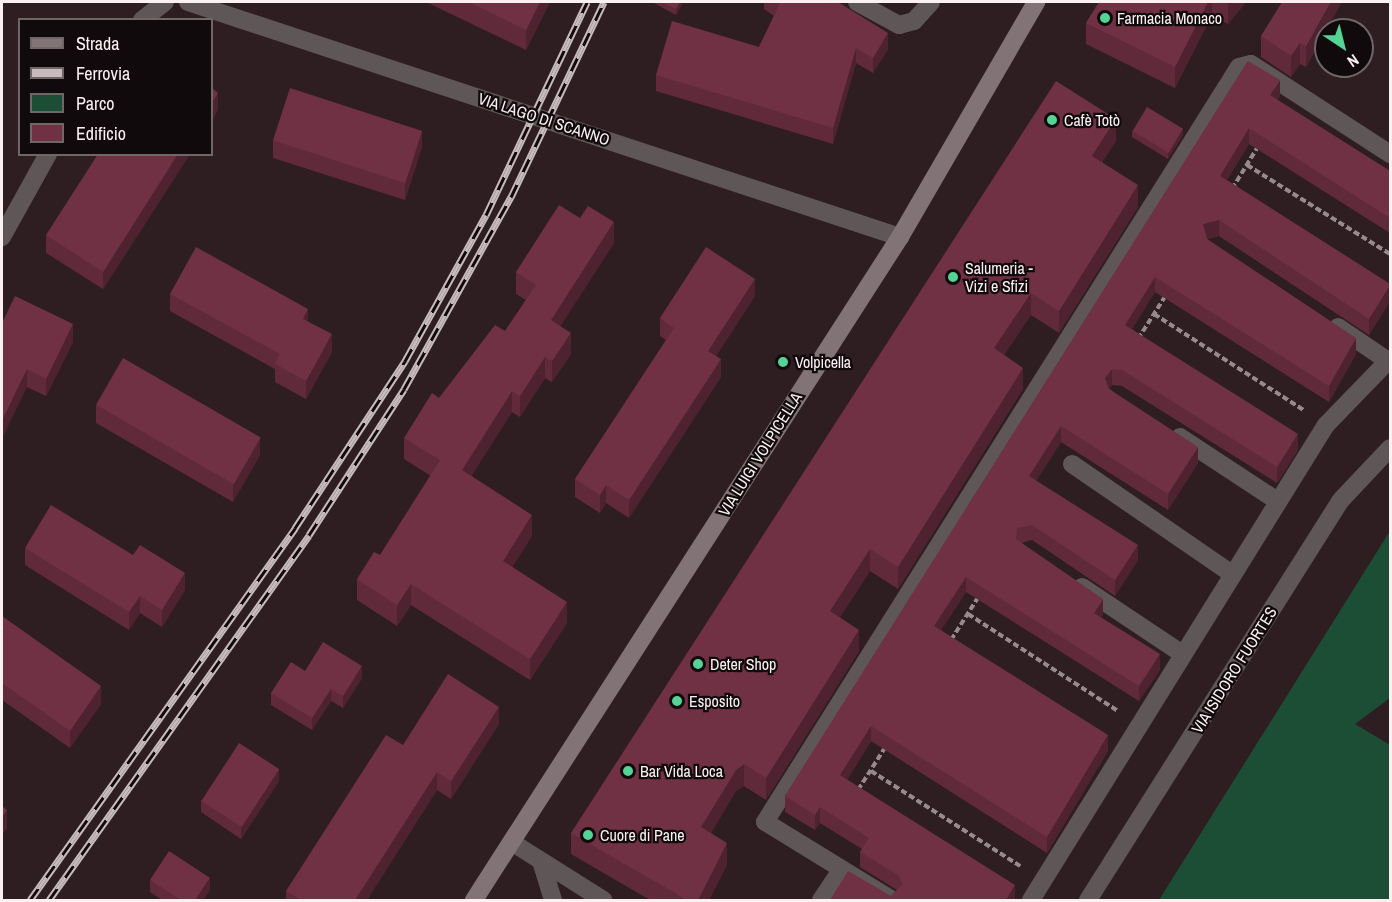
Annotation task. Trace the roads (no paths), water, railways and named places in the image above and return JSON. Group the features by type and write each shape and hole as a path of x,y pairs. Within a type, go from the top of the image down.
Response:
{"street":[{"path":"145,18 165,2"},
{"name":"VIA LAGO DI SCANNO","path":"188,2 900,237"},
{"path":"857,2 899,24 914,21 931,2"},
{"name":"VIA LUIGI VOLPICELLA","path":"474,900 513,843 900,237 1036,2"},
{"path":"892,900 765,822 1239,67 1251,64 1390,154"},
{"path":"2,237 47,156"},
{"path":"1031,900 1181,653 1233,574 1276,500 1326,425 1390,360 1320,316"},
{"path":"1166,428 1276,500"},
{"name":"VIA ISIDORO FUORTES","path":"1088,900 1341,500 1390,448"},
{"path":"1072,464 1233,574"},
{"path":"1065,575 1181,653"},
{"path":"513,843 603,900"},
{"path":"541,861 554,900"},
{"path":"821,900 842,870"}],"railway":[{"path":"30,900 295,528 405,361 486,215 587,2"},
{"path":"49,900 309,535 404,389 511,197 604,2"}],"place":[{"name":"Farmacia Monaco","path":"1105,18"},
{"name":"Cafè Totò","path":"1052,120"},
{"name":"Salumeria - Vizi e Sfizi","path":"953,277"},
{"name":"Volpicella","path":"783,362"},
{"name":"Deter Shop","path":"698,664"},
{"name":"Esposito","path":"677,701"},
{"name":"Bar Vida Loca","path":"628,771"},
{"name":"Cuore di Pane","path":"588,835"}]}
